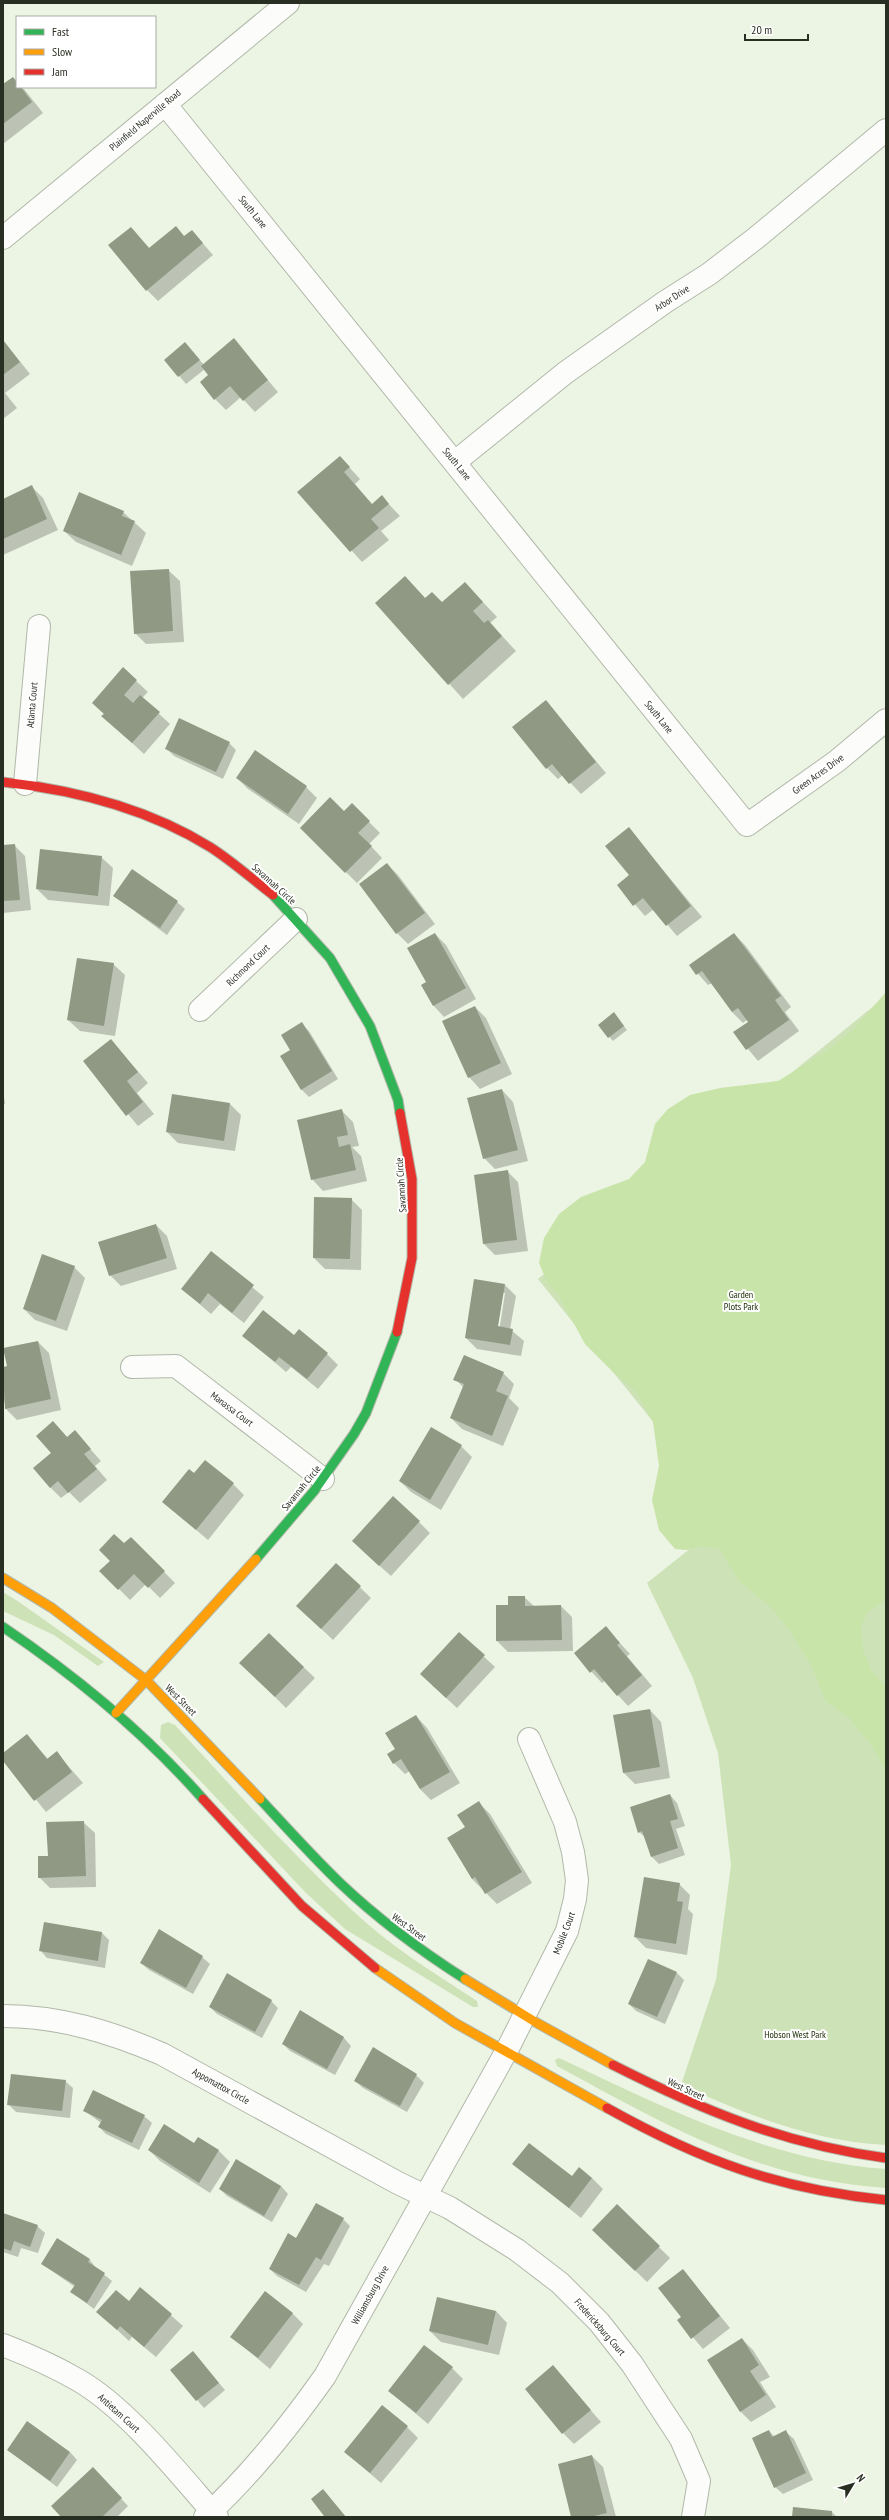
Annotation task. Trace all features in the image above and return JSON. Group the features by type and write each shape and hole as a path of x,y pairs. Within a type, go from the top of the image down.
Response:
{"street":[{"name":"Plainfield Naperville Road","path":"3,238 288,3"},
{"name":"South Lane","path":"165,104 747,825"},
{"name":"Arbor Drive","path":"455,462 565,373 665,302 709,274 750,243 886,130"},
{"name":"Atlanta Court","path":"25,784 39,626"},
{"name":"Green Acres Drive","path":"747,825 837,761 886,720"},
{"name":"Savannah Circle","path":"3,782 49,786 96,797 165,823 214,850 237,865 266,889 296,919 342,977 376,1038 397,1092 408,1138 413,1183 414,1242 410,1280 395,1343 367,1412 346,1449 297,1512 116,1712"},
{"name":"Richmond Court","path":"200,1010 296,919"},
{"name":"Manassa Court","path":"132,1367 176,1366 323,1479"},
{"name":"West Street","path":"3,1578 52,1608 146,1680 306,1848 369,1911 406,1940 524,2016 684,2101 751,2129 831,2151 886,2158"},
{"path":"3,1627 43,1653 116,1712 166,1759 299,1903 336,1937 402,1988 506,2052 650,2131 712,2159 758,2177 796,2186 844,2196 886,2200"},
{"name":"Mobile Court","path":"506,2052 567,1931 573,1912 577,1880 573,1852 565,1822 529,1739"},
{"name":"Appomattox Circle","path":"3,2016 48,2019 82,2026 134,2042 162,2054 398,2183 426,2196"},
{"name":"Williamsburg Drive","path":"211,2515 265,2456 294,2420 325,2376 506,2052"},
{"name":"Fredericksburg Court","path":"426,2196 450,2208 517,2250 560,2283 599,2322 632,2364 681,2439 699,2481 693,2517"},
{"name":"Antietam Court","path":"3,2345 39,2359 79,2380 99,2395 144,2436 211,2515"}],"green space":[{"name":"Garden Plots Park","path":"886,992 886,1599 867,1613 861,1627 863,1650 871,1670 886,1688 886,1770 872,1746 850,1719 826,1701 811,1665 790,1631 770,1606 741,1583 719,1549 701,1546 687,1550 675,1549 659,1530 652,1500 659,1466 653,1422 635,1390 613,1372 585,1344 559,1296 547,1282 539,1263 544,1238 559,1214 581,1197 629,1179 645,1162 655,1124 668,1109 690,1095 720,1088 778,1081 822,1054 853,1030"},
{"name":"Hobson West Park","path":"886,996 886,2145 859,2143 832,2138 781,2125 681,2085 716,1980 731,1865 718,1753 693,1678 647,1583 730,1517 538,1279"},
{"path":"3,1592 104,1662 98,1666 54,1635 3,1611"},
{"path":"168,1722 175,1725 284,1843 367,1924 397,1947 477,2001 478,2007 473,2007 345,1929 306,1893 160,1738 161,1725"},
{"path":"559,2058 678,2113 759,2143 801,2155 843,2164 886,2169 886,2188 840,2183 796,2174 715,2146 637,2109 557,2066 555,2060"}],"building":[{"path":"13,77 16,81 16,88 22,88 32,102 3,124 3,84"},
{"path":"176,226 184,236 192,230 203,243 146,291 108,245 131,227 149,248"},
{"path":"234,338 268,380 243,401 230,386 214,400 200,382 208,375 201,366"},
{"path":"3,340 20,362 3,375"},
{"path":"185,342 200,360 178,377 164,360"},
{"path":"340,456 350,467 344,472 372,504 382,495 389,504 371,519 379,528 350,552 297,492"},
{"path":"32,485 47,519 3,539 3,499"},
{"path":"79,492 124,511 122,516 135,521 121,555 63,531"},
{"path":"169,569 173,631 134,634 130,571"},
{"path":"405,576 425,598 432,592 442,602 465,582 483,602 473,611 484,623 488,620 502,636 448,685 375,603"},
{"path":"123,667 137,680 124,695 133,703 140,695 160,712 132,743 101,716 104,714 92,703"},
{"path":"546,700 596,762 569,784 552,764 546,769 512,727"},
{"path":"179,718 230,742 216,772 165,749"},
{"path":"255,750 307,786 288,814 236,778"},
{"path":"330,797 344,811 352,803 370,821 358,833 372,846 345,873 300,828"},
{"path":"629,827 691,906 666,926 643,898 633,906 617,885 629,875 605,846"},
{"path":"15,844 20,900 3,901 3,845"},
{"path":"40,849 102,856 98,896 36,889"},
{"path":"387,863 425,913 396,934 359,884"},
{"path":"132,869 178,901 160,928 113,896"},
{"path":"435,933 466,988 433,1006 421,985 426,982 407,948"},
{"path":"734,933 781,996 775,1000 789,1020 746,1050 733,1032 748,1022 738,1008 732,1012 702,971 696,975 689,965"},
{"path":"77,958 114,963 104,1026 67,1020"},
{"path":"475,1006 501,1063 468,1078 442,1021"},
{"path":"614,1012 624,1026 608,1038 598,1025"},
{"path":"302,1022 332,1071 301,1090 280,1056 290,1050 281,1035"},
{"path":"111,1039 138,1072 127,1081 143,1102 126,1116 83,1061"},
{"path":"502,1089 518,1150 483,1159 467,1098"},
{"path":"172,1094 230,1103 224,1141 166,1132"},
{"path":"342,1109 348,1135 337,1137 339,1147 350,1144 356,1170 311,1180 297,1120"},
{"path":"508,1170 517,1240 483,1244 474,1175"},
{"path":"314,1197 352,1198 350,1259 313,1258"},
{"path":"156,1224 167,1258 109,1276 98,1242"},
{"path":"211,1251 254,1285 232,1313 208,1293 200,1304 181,1289"},
{"path":"42,1254 75,1266 56,1321 23,1309"},
{"path":"474,1279 505,1284 498,1326 513,1329 510,1345 465,1338"},
{"path":"263,1310 294,1335 299,1329 328,1353 307,1379 279,1357 275,1362 242,1336"},
{"path":"38,1341 51,1399 5,1409 3,1367 7,1366 3,1348"},
{"path":"464,1355 504,1372 496,1391 508,1396 492,1436 450,1418 464,1384 453,1380"},
{"path":"53,1421 67,1437 75,1430 91,1449 84,1454 97,1469 68,1493 58,1481 50,1488 33,1468 51,1453 36,1436"},
{"path":"431,1427 462,1445 430,1500 399,1481"},
{"path":"205,1460 234,1483 196,1530 162,1502 189,1469 194,1473"},
{"path":"393,1496 420,1521 379,1566 352,1541"},
{"path":"114,1534 124,1543 131,1537 165,1571 148,1588 134,1574 118,1590 99,1571 110,1561 99,1550"},
{"path":"336,1563 361,1586 321,1629 296,1606"},
{"path":"508,1596 525,1596 525,1606 561,1605 562,1640 496,1641 496,1605 508,1605"},
{"path":"606,1626 620,1643 617,1645 642,1675 617,1696 594,1669 590,1673 574,1653"},
{"path":"459,1632 485,1655 446,1698 420,1674"},
{"path":"269,1633 304,1667 275,1697 239,1663"},
{"path":"650,1709 660,1767 623,1773 613,1715"},
{"path":"416,1715 450,1772 420,1789 401,1759 393,1764 387,1754 395,1749 385,1733"},
{"path":"27,1734 47,1759 57,1751 72,1772 34,1801 3,1761 3,1753"},
{"path":"670,1794 678,1819 670,1821 678,1848 651,1857 642,1831 638,1833 630,1807"},
{"path":"479,1801 522,1872 485,1894 475,1877 472,1879 447,1838 465,1827 457,1815"},
{"path":"84,1821 86,1876 38,1878 38,1856 48,1856 46,1822"},
{"path":"644,1877 680,1883 677,1901 683,1902 676,1944 634,1937"},
{"path":"44,1922 102,1932 98,1961 39,1951"},
{"path":"159,1929 203,1956 186,1988 140,1963"},
{"path":"648,1959 677,1972 657,2017 628,2004"},
{"path":"227,1973 272,2000 255,2032 209,2007"},
{"path":"300,2010 344,2037 327,2069 282,2044"},
{"path":"373,2047 417,2074 400,2106 354,2081"},
{"path":"11,2074 66,2080 62,2111 7,2105"},
{"path":"93,2090 145,2115 132,2143 98,2127 102,2120 83,2111"},
{"path":"164,2124 194,2143 198,2137 219,2150 199,2183 148,2150"},
{"path":"529,2143 572,2176 579,2167 592,2178 569,2208 512,2164"},
{"path":"236,2159 281,2186 264,2216 219,2189"},
{"path":"316,2203 344,2218 321,2260 316,2257 299,2285 269,2269 288,2233 296,2238"},
{"path":"617,2204 660,2246 635,2271 592,2230"},
{"path":"3,2213 38,2225 30,2247 14,2241 11,2251 3,2248"},
{"path":"57,2238 90,2259 88,2262 105,2273 87,2303 70,2292 75,2285 41,2264"},
{"path":"683,2269 720,2316 691,2339 677,2320 681,2317 658,2288"},
{"path":"140,2287 172,2314 144,2347 120,2326 117,2330 96,2312 116,2290 129,2301"},
{"path":"265,2291 293,2313 258,2358 230,2337"},
{"path":"437,2297 496,2311 488,2345 429,2331"},
{"path":"742,2338 759,2365 750,2371 766,2395 740,2412 707,2360"},
{"path":"424,2345 453,2367 416,2413 388,2391"},
{"path":"193,2351 219,2383 196,2401 170,2370"},
{"path":"553,2365 591,2410 562,2434 525,2389"},
{"path":"382,2405 408,2426 370,2473 344,2452"},
{"path":"27,2421 70,2452 50,2481 7,2450"},
{"path":"769,2430 772,2437 786,2430 806,2473 774,2488 752,2438"},
{"path":"592,2455 607,2513 590,2517 571,2517 558,2464"},
{"path":"93,2467 122,2498 102,2517 61,2517 51,2506"},
{"path":"323,2489 346,2517 322,2517 324,2516 311,2499"},
{"path":"793,2507 832,2511 832,2517 792,2517"}],"traffic: fast":[{"path":"273,895 330,958 370,1026 398,1100 400,1113"},
{"path":"256,1559 314,1491 354,1434 366,1413 397,1332"},
{"path":"3,1627 57,1666 109,1707 181,1774 203,1799"},
{"path":"260,1799 319,1862 354,1896 400,1934 465,1979"}],"traffic: slow":[{"path":"116,1713 256,1559"},
{"path":"3,1578 52,1608 146,1680 260,1799"},
{"path":"375,1968 455,2023 607,2108"},
{"path":"465,1979 537,2023 613,2065"}],"traffic: jam":[{"path":"3,782 57,790 136,811 186,833 210,847 273,895"},
{"path":"397,1332 412,1258 412,1179 400,1113"},
{"path":"203,1799 302,1906 375,1968"},
{"path":"613,2065 680,2097 745,2124 813,2144 886,2158"},
{"path":"607,2108 675,2143 709,2158 742,2170 775,2180 810,2188 886,2200"}]}
